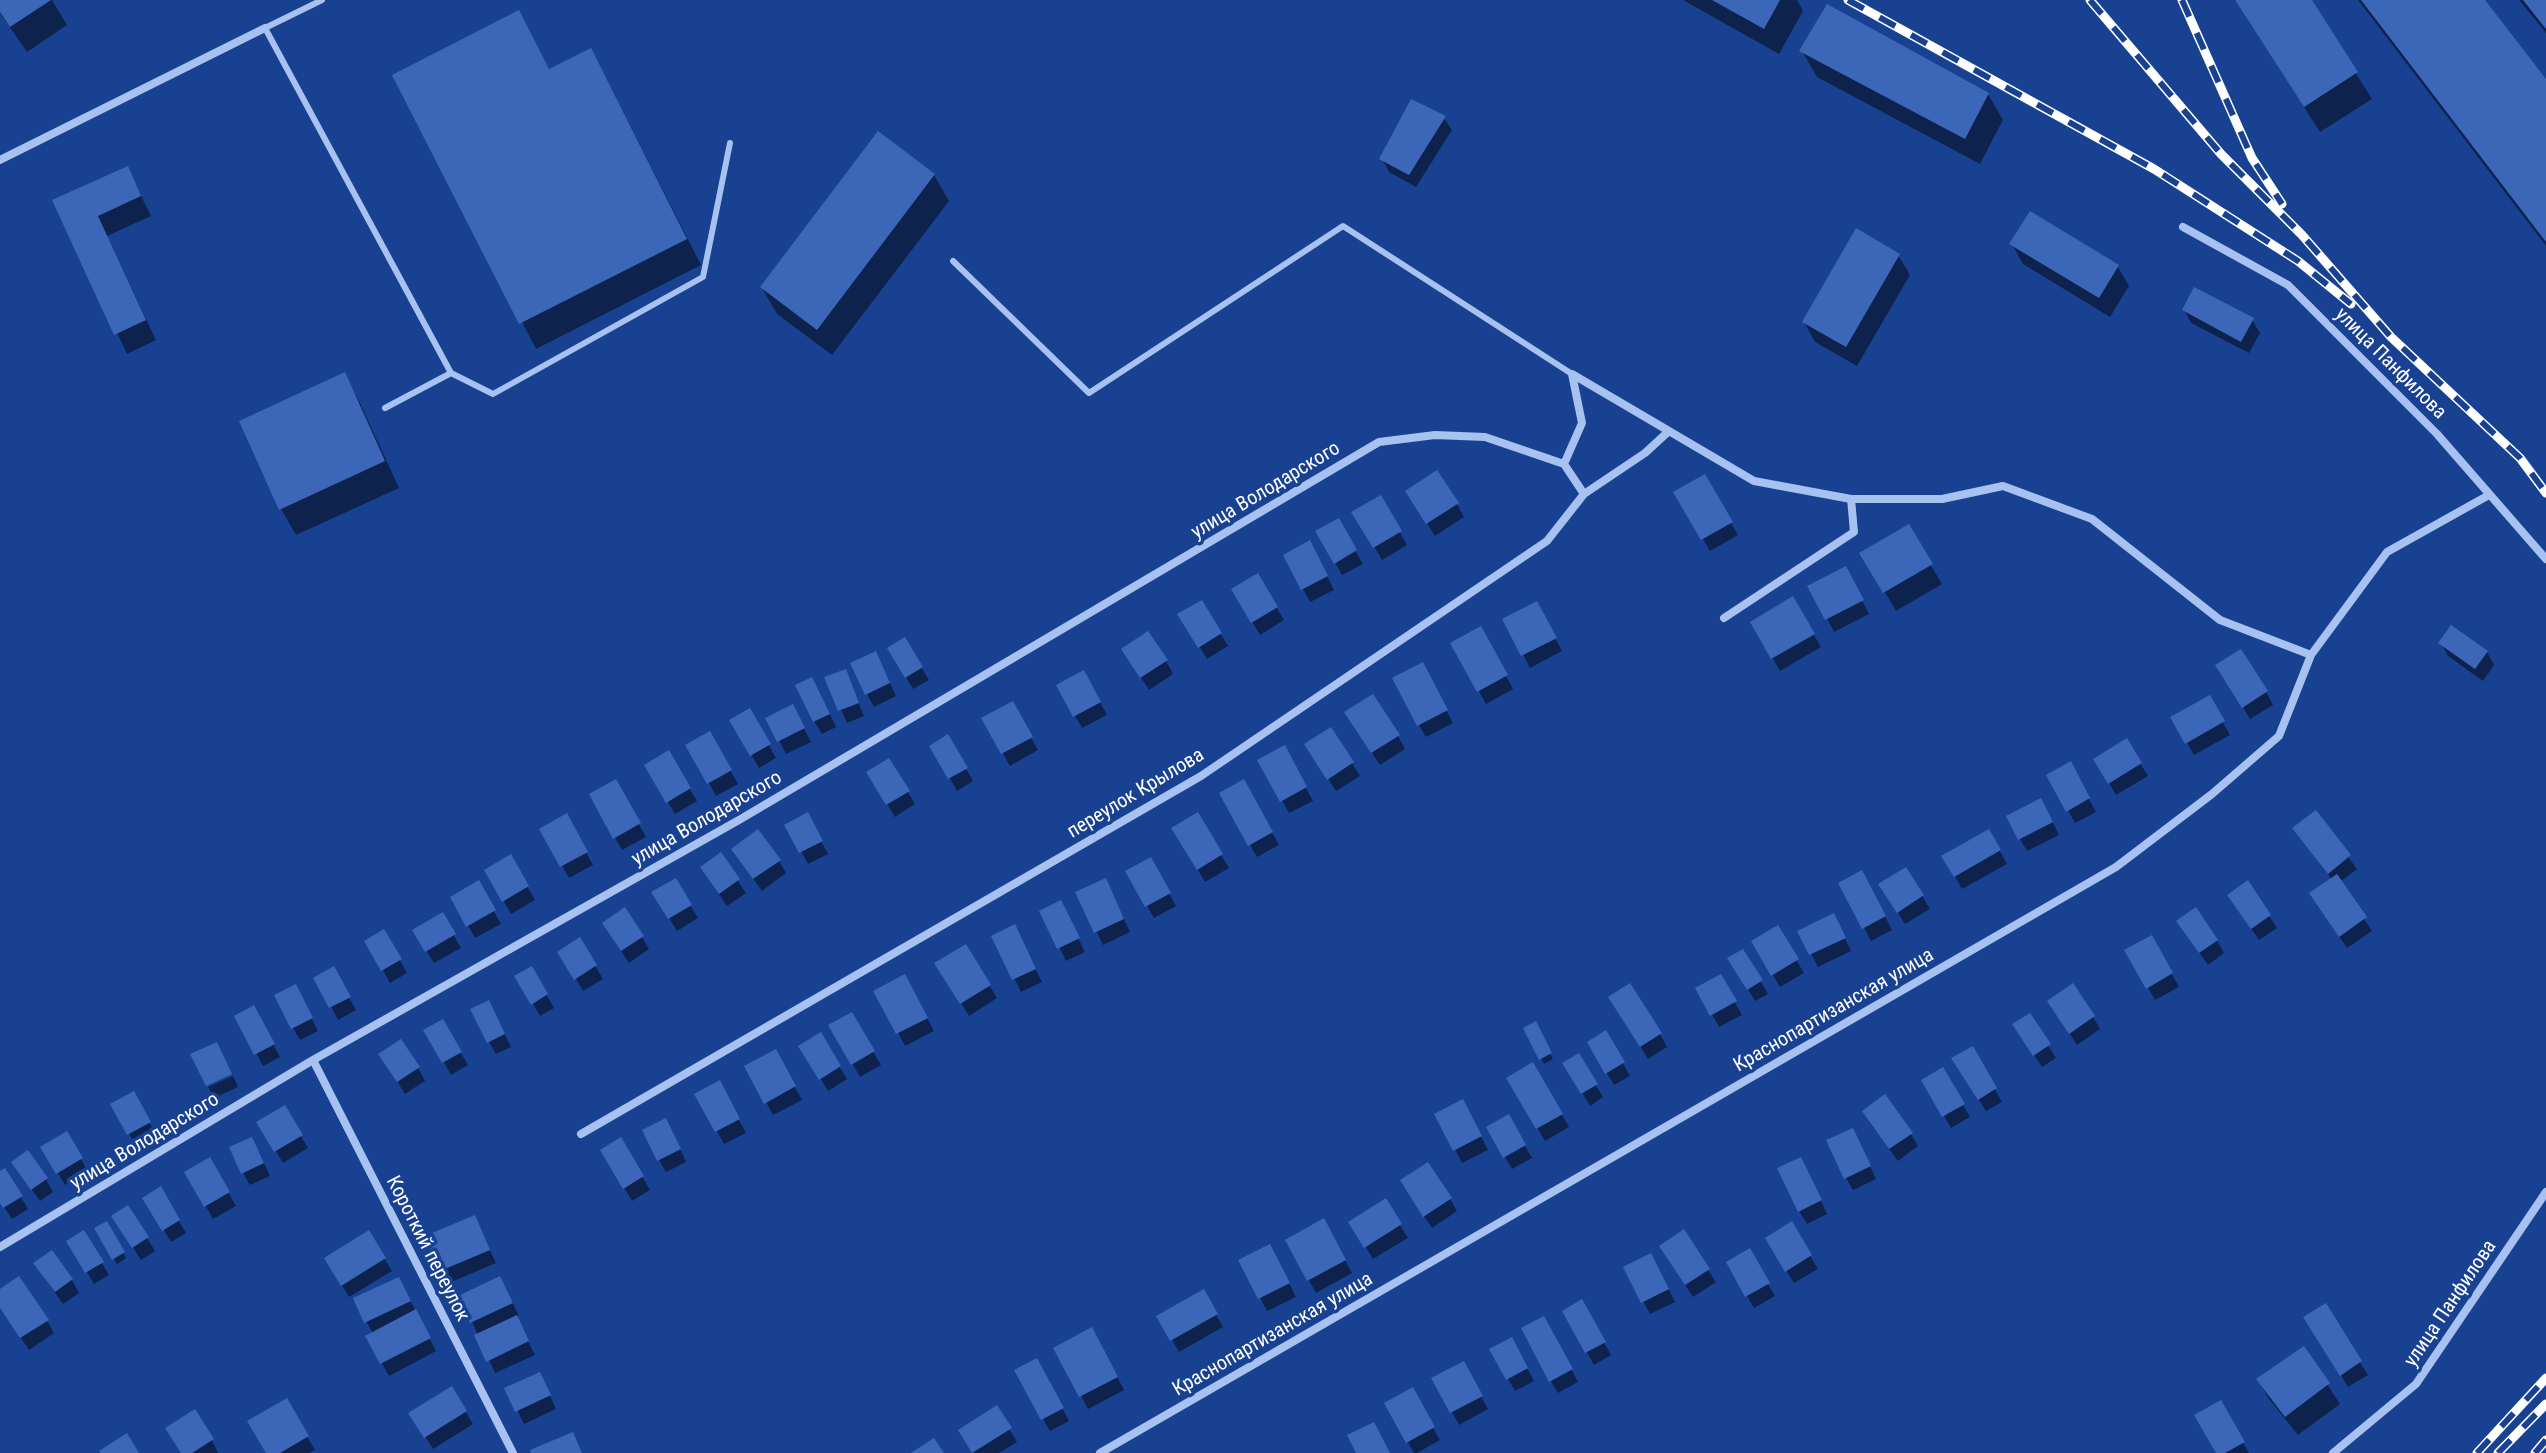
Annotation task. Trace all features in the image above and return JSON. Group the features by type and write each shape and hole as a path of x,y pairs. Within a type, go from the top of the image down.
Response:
{"street":[{"path":"0,160 265,28"},
{"name":"улица Панфилова","path":"2183,227 2288,285 2437,434 2546,559"},
{"path":"1572,374 1754,481 1851,499 1942,499 2003,486 2092,519 2220,620 2311,655"},
{"path":"1572,374 1582,423 1564,464 1584,494"},
{"name":"переулок Крылова","path":"581,1134 1201,776 1547,541 1584,494 1645,453 1669,431"},
{"name":"улица Володарского","path":"0,1247 313,1060 739,820 1379,442 1435,435 1485,437 1564,464"},
{"name":"Краснопартизанская улица","path":"1100,1453 2116,867 2212,794 2279,736 2311,655 2387,552 2489,495"},
{"path":"1724,618 1854,532 1851,499"},
{"name":"Короткий переулок","path":"313,1060 513,1453"},
{"name":"улица Панфилова","path":"2333,1453 2416,1384 2546,1192"}],"lane":[{"path":"322,0 265,28 451,373 493,394 703,277 730,143"},
{"path":"953,261 1089,393 1343,226 1572,374"},
{"path":"385,408 451,373"}],"building":[{"path":"0,0 51,0 10,27 0,12"},
{"path":"1712,0 1780,0 1764,29"},
{"path":"2235,0 2312,0 2358,72 2304,107"},
{"path":"2361,0 2485,0 2546,79 2546,242"},
{"path":"2523,0 2546,0 2546,29"},
{"path":"1827,4 1989,93 1965,139 1799,51"},
{"path":"519,10 549,69 591,48 687,239 519,324 392,75"},
{"path":"1411,99 1446,116 1409,175 1379,159"},
{"path":"878,131 935,174 817,330 760,287"},
{"path":"128,166 141,196 98,216 146,320 114,335 52,200"},
{"path":"2030,211 2119,265 2099,298 2009,244"},
{"path":"1856,228 1900,254 1846,347 1802,322"},
{"path":"2194,287 2254,318 2241,342 2182,310"},
{"path":"345,372 385,461 279,510 239,421"},
{"path":"1437,470 1459,503 1426,524 1405,491"},
{"path":"1705,474 1733,522 1701,540 1673,492"},
{"path":"1381,495 1402,531 1373,548 1351,512"},
{"path":"1339,518 1357,550 1334,564 1315,531"},
{"path":"1909,524 1933,564 1883,593 1859,553"},
{"path":"1310,540 1328,576 1301,590 1283,555"},
{"path":"1846,566 1864,600 1825,620 1807,586"},
{"path":"1258,573 1278,607 1251,623 1231,589"},
{"path":"1793,596 1815,634 1771,659 1750,622"},
{"path":"1202,600 1222,633 1198,648 1177,614"},
{"path":"1537,601 1557,638 1521,656 1502,619"},
{"path":"2451,625 2488,651 2475,669 2438,643"},
{"path":"1481,626 1508,675 1477,692 1450,643"},
{"path":"1148,631 1168,660 1140,678 1121,649"},
{"path":"905,637 923,667 905,678 887,648"},
{"path":"2241,649 2268,691 2242,708 2215,665"},
{"path":"876,651 890,683 865,695 850,663"},
{"path":"1423,662 1448,710 1417,726 1392,678"},
{"path":"846,669 859,703 838,711 824,677"},
{"path":"1084,670 1101,702 1073,717 1056,685"},
{"path":"812,677 830,714 813,722 795,685"},
{"path":"1373,694 1400,735 1371,753 1344,712"},
{"path":"2210,695 2225,721 2185,744 2170,717"},
{"path":"1013,701 1033,737 1001,754 981,718"},
{"path":"793,704 805,728 777,742 765,718"},
{"path":"750,708 771,744 750,756 729,720"},
{"path":"1331,727 1354,762 1327,780 1304,744"},
{"path":"710,731 732,770 707,784 685,745"},
{"path":"948,734 968,768 948,779 929,746"},
{"path":"2127,738 2142,763 2108,784 2093,759"},
{"path":"1285,745 1307,787 1280,802 1257,760"},
{"path":"669,750 691,788 666,803 644,765"},
{"path":"889,758 910,791 886,805 866,772"},
{"path":"2071,761 2090,798 2066,812 2046,775"},
{"path":"616,779 641,823 613,839 589,794"},
{"path":"1244,779 1273,832 1248,846 1219,793"},
{"path":"2041,798 2053,822 2018,840 2006,816"},
{"path":"2316,810 2351,855 2328,874 2292,828"},
{"path":"808,812 823,841 799,853 784,825"},
{"path":"1198,812 1223,854 1197,870 1171,828"},
{"path":"567,813 588,852 560,867 539,829"},
{"path":"758,829 781,860 753,879 731,849"},
{"path":"1989,829 2001,850 1954,877 1941,856"},
{"path":"721,852 740,879 719,894 700,867"},
{"path":"511,854 529,886 502,902 484,870"},
{"path":"1151,857 1171,893 1145,907 1125,871"},
{"path":"1906,867 1924,895 1897,913 1878,884"},
{"path":"1862,870 1886,916 1862,929 1838,883"},
{"path":"2337,874 2367,917 2339,937 2309,893"},
{"path":"676,878 692,905 668,919 651,892"},
{"path":"1106,878 1124,919 1094,933 1075,892"},
{"path":"479,880 496,910 466,927 450,897"},
{"path":"2248,880 2271,915 2251,929 2227,895"},
{"path":"1061,900 1080,938 1057,949 1039,911"},
{"path":"625,907 644,936 621,951 602,923"},
{"path":"2196,907 2218,940 2199,953 2176,921"},
{"path":"443,912 456,934 425,952 412,930"},
{"path":"1834,913 1846,938 1809,955 1797,931"},
{"path":"1015,924 1036,969 1012,980 991,936"},
{"path":"1778,925 1799,959 1771,976 1751,941"},
{"path":"384,929 402,959 381,971 364,941"},
{"path":"2152,935 2173,973 2146,989 2124,950"},
{"path":"580,937 597,965 574,980 557,952"},
{"path":"966,944 991,985 960,1004 934,963"},
{"path":"1743,949 1763,980 1747,990 1727,958"},
{"path":"334,966 351,997 329,1008 313,978"},
{"path":"532,966 548,994 531,1005 514,976"},
{"path":"905,974 928,1018 896,1034 873,991"},
{"path":"1721,974 1737,1001 1710,1016 1695,988"},
{"path":"1630,983 1662,1033 1640,1047 1608,997"},
{"path":"2073,983 2095,1016 2069,1034 2047,1001"},
{"path":"296,984 313,1018 291,1029 274,995"},
{"path":"489,1000 505,1034 487,1043 470,1009"},
{"path":"254,1005 275,1044 254,1055 234,1016"},
{"path":"852,1012 875,1051 851,1065 828,1025"},
{"path":"2030,1013 2051,1044 2033,1056 2012,1024"},
{"path":"443,1019 462,1052 442,1063 423,1030"},
{"path":"1536,1021 1552,1053 1539,1060 1523,1028"},
{"path":"1606,1030 1625,1062 1605,1074 1587,1042"},
{"path":"821,1032 841,1066 819,1080 798,1046"},
{"path":"401,1039 420,1067 397,1082 378,1054"},
{"path":"217,1042 232,1074 206,1086 190,1054"},
{"path":"1973,1046 1997,1088 1978,1100 1951,1058"},
{"path":"776,1049 796,1086 764,1104 744,1066"},
{"path":"1579,1053 1598,1084 1581,1094 1562,1063"},
{"path":"1533,1062 1563,1114 1536,1129 1506,1078"},
{"path":"1943,1067 1965,1104 1942,1117 1921,1080"},
{"path":"720,1080 740,1119 715,1132 694,1094"},
{"path":"134,1091 151,1122 127,1135 110,1104"},
{"path":"1885,1094 1913,1133 1889,1149 1862,1111"},
{"path":"1463,1099 1482,1136 1453,1151 1434,1114"},
{"path":"285,1105 303,1135 274,1152 256,1122"},
{"path":"1509,1114 1526,1145 1503,1158 1486,1127"},
{"path":"666,1118 681,1149 657,1161 642,1130"},
{"path":"1853,1128 1871,1166 1844,1179 1826,1140"},
{"path":"67,1131 83,1158 56,1174 40,1147"},
{"path":"252,1137 264,1163 241,1174 229,1147"},
{"path":"621,1137 644,1176 623,1189 600,1150"},
{"path":"28,1150 48,1178 31,1190 11,1162"},
{"path":"210,1157 230,1192 204,1207 184,1172"},
{"path":"1801,1157 1822,1200 1798,1212 1777,1168"},
{"path":"1428,1162 1452,1198 1423,1217 1400,1180"},
{"path":"5,1168 23,1196 3,1208 0,1203 0,1171"},
{"path":"161,1186 180,1220 162,1231 142,1198"},
{"path":"1386,1198 1402,1224 1364,1248 1348,1222"},
{"path":"128,1205 149,1237 132,1248 111,1216"},
{"path":"475,1215 490,1250 440,1271 425,1236"},
{"path":"1324,1218 1346,1260 1307,1281 1285,1240"},
{"path":"107,1221 125,1252 112,1260 94,1228"},
{"path":"1792,1221 1812,1255 1785,1272 1765,1238"},
{"path":"1684,1229 1710,1269 1685,1285 1659,1246"},
{"path":"84,1230 104,1262 85,1273 66,1241"},
{"path":"369,1230 386,1258 341,1286 324,1258"},
{"path":"1270,1244 1290,1283 1258,1299 1238,1260"},
{"path":"1750,1248 1770,1283 1745,1297 1726,1262"},
{"path":"52,1250 73,1279 55,1292 33,1263"},
{"path":"1651,1253 1669,1289 1641,1303 1623,1267"},
{"path":"19,1276 49,1320 20,1338 0,1308 0,1289"},
{"path":"500,1276 513,1303 470,1323 458,1296"},
{"path":"399,1277 411,1301 364,1323 353,1298"},
{"path":"1204,1289 1218,1314 1170,1341 1156,1316"},
{"path":"1582,1299 1606,1342 1585,1353 1562,1311"},
{"path":"2326,1303 2362,1361 2340,1376 2303,1317"},
{"path":"416,1309 431,1338 380,1364 365,1336"},
{"path":"517,1315 529,1341 486,1362 474,1335"},
{"path":"1544,1316 1573,1369 1549,1382 1521,1328"},
{"path":"1092,1327 1118,1377 1079,1397 1053,1348"},
{"path":"1512,1337 1528,1368 1506,1380 1489,1349"},
{"path":"2304,1346 2330,1383 2285,1417 2256,1379"},
{"path":"1037,1358 1064,1408 1041,1420 1014,1370"},
{"path":"1464,1361 1483,1396 1450,1413 1431,1378"},
{"path":"540,1372 551,1395 515,1412 504,1388"},
{"path":"452,1386 467,1411 424,1438 408,1413"},
{"path":"1413,1387 1435,1427 1406,1443 1384,1403"},
{"path":"287,1398 309,1436 280,1453 266,1453 247,1421"},
{"path":"2221,1400 2245,1442 2225,1453 2216,1453 2194,1415"},
{"path":"997,1405 1012,1428 972,1453 958,1430"},
{"path":"195,1409 214,1439 192,1453 181,1453 165,1428"},
{"path":"1374,1422 1390,1453 1356,1453 1347,1435"},
{"path":"573,1432 582,1453 531,1453 530,1450"},
{"path":"127,1433 139,1453 99,1451"},
{"path":"934,1438 944,1453 911,1453"}],"railway":[{"path":"1848,0 2154,169 2298,261 2351,304"},
{"path":"2090,0 2221,154 2302,235 2391,337 2520,458 2546,493"},
{"path":"2182,0 2252,158 2282,204"},
{"path":"2477,1453 2546,1378"},
{"path":"2498,1453 2546,1404"},
{"path":"2535,1453 2546,1440"}]}
